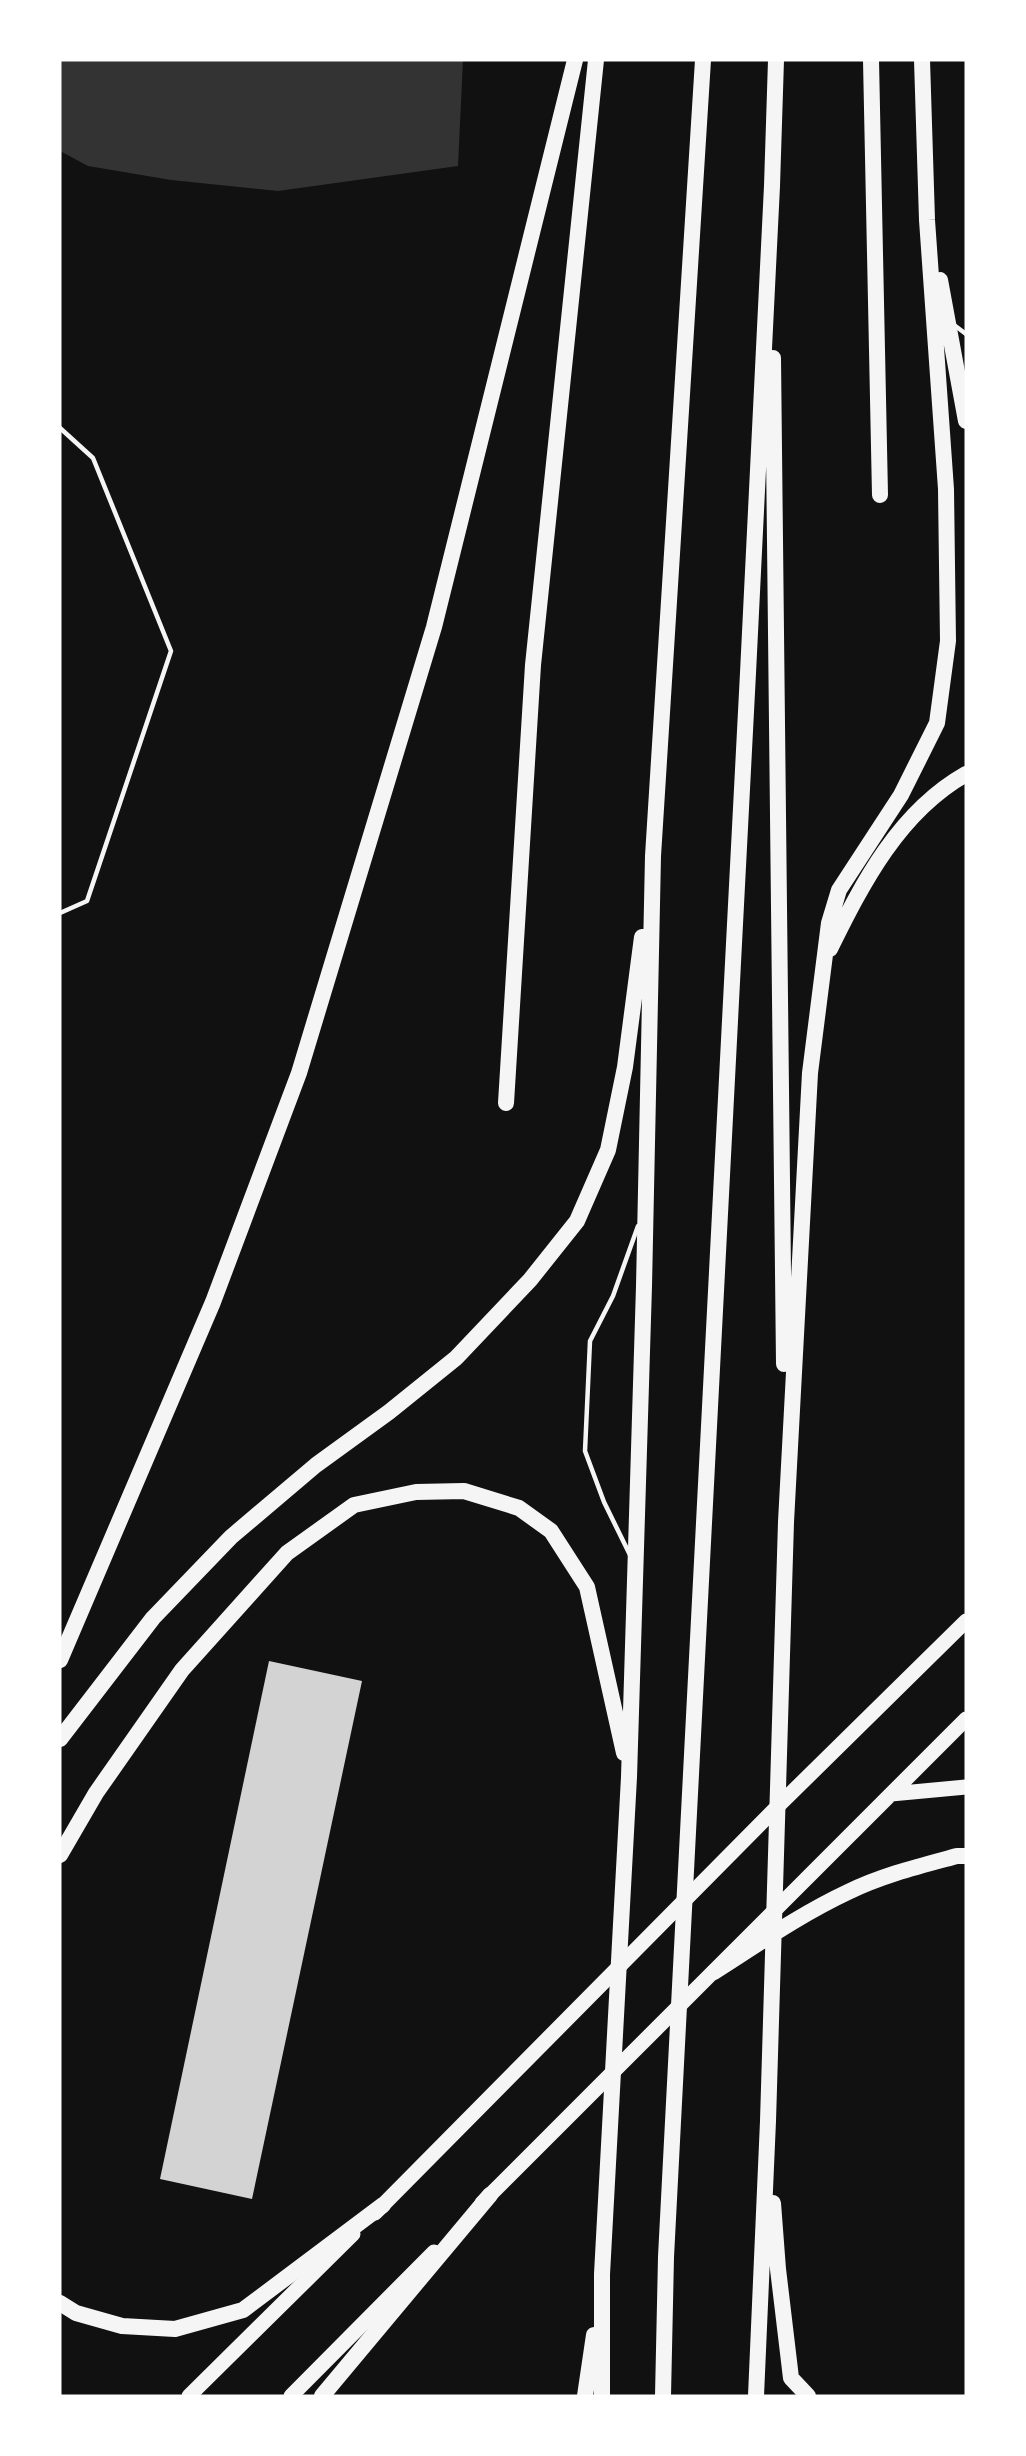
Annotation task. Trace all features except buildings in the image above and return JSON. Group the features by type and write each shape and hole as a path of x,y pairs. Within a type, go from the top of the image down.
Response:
{"highway":[{"path":"60,1660 213,1302 298,1073 434,627 575,60"},
{"path":"506,1103 533,665 596,60"},
{"path":"602,2396 602,2274 629,1777 636,1567 653,856 703,60"},
{"path":"663,2396 666,2257 772,186 776,60"},
{"path":"871,60 880,495"},
{"path":"756,2396 768,2121 786,1522 810,1073 829,923 839,890 901,795 937,723 948,641 946,489 927,220 922,60"},
{"path":"772,186 786,1522"},
{"path":"927,220 966,421"},
{"path":"825,961 859,889 898,831 946,785 966,774"},
{"path":"60,1740 153,1618 231,1537 316,1465 389,1412 456,1358 530,1280 577,1221 608,1150 623,1078 653,856"},
{"path":"60,1856 96,1793 182,1670 287,1553 354,1505 416,1492 465,1491 519,1508 551,1531 586,1587 629,1777"},
{"path":"714,1972 798,1919 849,1892 901,1871 957,1856 966,1857"},
{"path":"768,2121 784,2329 791,2378 808,2396"},
{"path":"322,2396 490,2195"},
{"path":"60,2303 76,2313 122,2326 175,2329 243,2310 383,2205"},
{"path":"585,2396 602,2274"}],"main road":[{"path":"189,2396 383,2205 768,1815 966,1621"},
{"path":"291,2396 966,1719"},
{"path":"891,1794 966,1787"}],"lane":[{"path":"948,319 966,334"},
{"path":"60,428 93,458 171,651 87,901 60,913"},
{"path":"636,1567 604,1502 585,1452 590,1341 613,1296 646,1204"}],"shaded area":[{"path":"60,60 463,60 458,166 278,191 171,180 88,166 60,151"}]}
